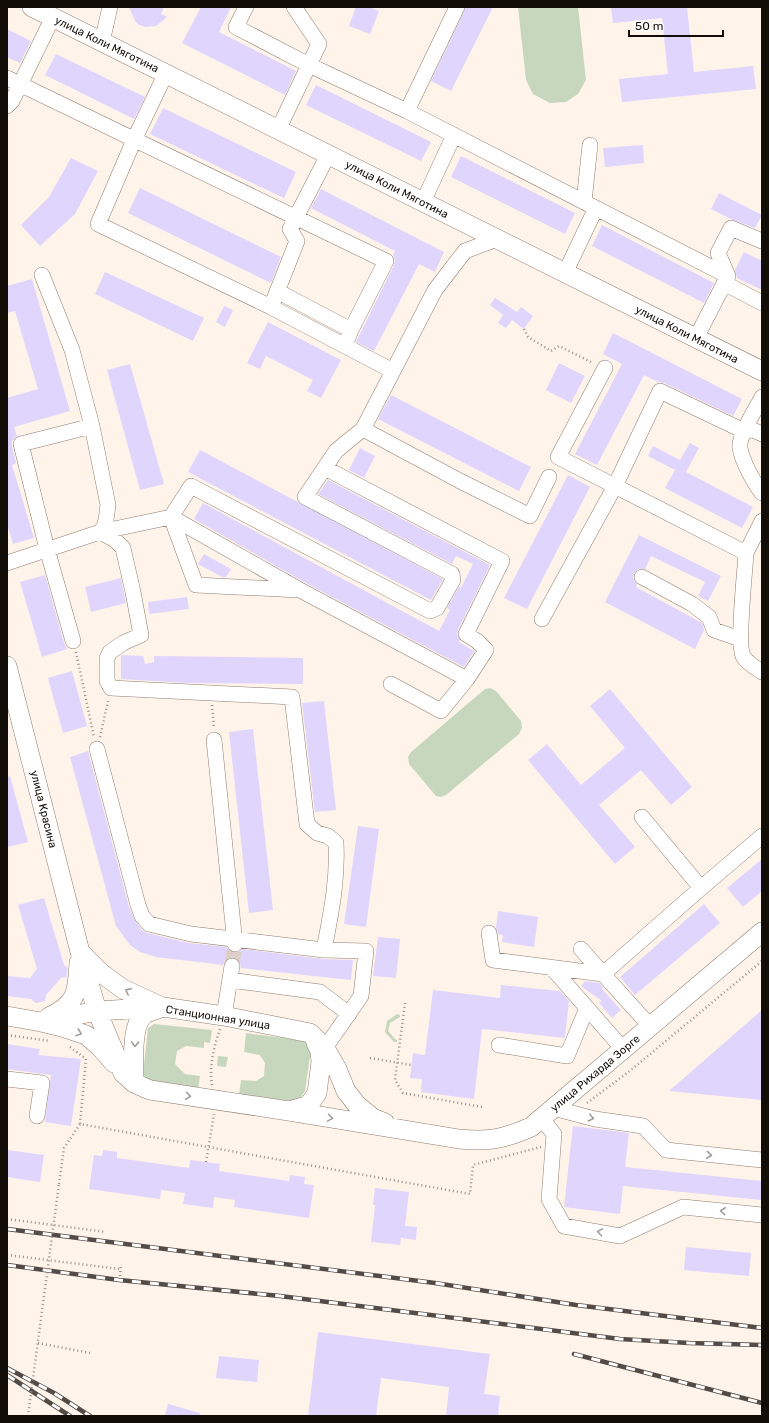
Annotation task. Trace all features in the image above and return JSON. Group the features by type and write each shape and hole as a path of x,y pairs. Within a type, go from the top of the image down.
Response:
{"main road":[{"name":"улица Коли Мяготина","path":"32,7 762,371"},
{"name":"улица Красина","path":"8,671 80,952 97,1011"},
{"name":"улица Рихарда Зорге","path":"400,1129 475,1141 494,1140 512,1136 531,1127 650,1026 761,936"},
{"path":"80,952 101,974 123,989 163,1007"},
{"path":"41,1022 60,1012 70,1004 77,991 80,952"},
{"path":"136,1082 135,1033 138,1023 145,1014 163,1007"},
{"name":"Станционная улица","path":"41,1022 97,1011 163,1007 224,1016 310,1033"},
{"path":"97,1011 136,1082 215,1100 400,1129"},
{"name":"Станционная улица","path":"7,1016 62,1027 86,1035 136,1082"},
{"path":"310,1033 325,1048 337,1069 346,1091 357,1105 373,1118 400,1129"},
{"path":"289,1111 309,1105 317,1093 321,1062 320,1051 310,1033"}],"street":[{"path":"102,42 110,7"},
{"path":"246,7 236,26 310,65 407,111 590,205 726,279 762,303"},
{"path":"278,130 319,44 294,7"},
{"path":"407,111 457,7"},
{"path":"7,106 12,101 53,17"},
{"path":"166,73 134,140 98,224 271,307 393,371"},
{"path":"7,78 386,261 351,330 345,346"},
{"path":"423,202 454,135"},
{"path":"565,273 590,205 590,145"},
{"path":"271,307 296,241 290,229 328,155"},
{"path":"696,338 726,279 718,253 731,228 762,241"},
{"path":"453,580 452,574 305,497 336,451 348,440 364,429 435,290 465,251 497,239"},
{"path":"42,275 72,350 92,426 108,505 104,527 100,532"},
{"path":"277,291 351,330"},
{"path":"605,368 558,457 746,553"},
{"path":"542,619 615,486 660,391 744,432 753,430 762,434"},
{"path":"762,397 744,432 740,447 750,473 762,493"},
{"path":"74,641 47,549 21,444 92,426"},
{"path":"364,429 460,481 530,516 549,477"},
{"path":"325,468 502,562 466,634 477,641 486,650 467,679 441,711 391,684"},
{"path":"171,517 191,486 430,611 437,608 462,564"},
{"path":"171,517 196,585 300,590"},
{"path":"7,563 100,532 171,517 300,590 467,679"},
{"path":"762,521 746,553 740,639 743,656 753,666 762,672"},
{"path":"100,532 115,540 123,548 141,635 110,652 107,658 107,681 111,688 292,697 307,824 317,833 328,836 336,843 337,865 334,896 324,950"},
{"path":"642,577 692,604 710,617 714,630 740,639"},
{"path":"214,740 235,941"},
{"path":"97,749 138,906 142,916 149,924 191,934 235,941 324,950 366,951 361,996 325,1048"},
{"path":"642,817 701,888"},
{"path":"490,933 493,960 604,974 762,836"},
{"path":"581,949 650,1026"},
{"path":"552,968 623,1049"},
{"path":"224,1016 231,973 320,992 349,1014"},
{"path":"499,1045 566,1056 587,1008"},
{"path":"7,1079 42,1083 37,1116"},
{"path":"762,1160 666,1150 643,1126 595,1119 576,1114 547,1113 554,1134 549,1199 564,1226 620,1236 682,1207 762,1215"}],"path":[{"path":"524,329 528,337 551,351 558,346 605,368"},
{"path":"74,641 97,749"},
{"path":"97,749 111,688"},
{"path":"211,692 214,740"},
{"path":"576,1114 762,961"},
{"path":"405,1003 395,1080 403,1093 482,1107"},
{"path":"206,1162 215,1100 211,1076 214,1048 224,1016"},
{"path":"7,1035 52,1042"},
{"path":"28,1416 64,1148 80,1124 86,1059 66,1045"},
{"path":"370,1058 411,1065"},
{"path":"80,1124 470,1194 473,1165 554,1143"},
{"path":"7,1219 106,1232"},
{"path":"7,1255 120,1269"},
{"path":"120,1276 121,1264"},
{"path":"38,1343 90,1353"}],"green space":[{"path":"518,7 578,7 586,80 578,94 566,102 550,103 533,94 526,80"},
{"path":"490,688 496,691 521,721 522,728 519,734 446,795 441,797 436,796 409,764 408,757 411,752 485,689"},
{"path":"397,1014 400,1015 400,1017 390,1023 388,1031 397,1040 397,1042 394,1042 385,1032 387,1021"},
{"path":"154,1024 212,1030 210,1043 204,1042 204,1048 186,1046 177,1051 175,1064 185,1074 200,1076 198,1090 145,1079 143,1074 148,1028"},
{"path":"246,1033 304,1041 309,1045 311,1050 305,1091 300,1099 292,1101 239,1095 241,1080 256,1081 264,1076 265,1063 260,1055 244,1052"},
{"path":"218,1056 228,1057 226,1067 217,1066"}],"building":[{"path":"129,7 164,7 161,14 167,17 156,26 146,27 139,25 135,21"},
{"path":"201,7 231,7 219,32 296,71 285,95 182,43"},
{"path":"356,7 369,7 379,11 370,34 349,26"},
{"path":"466,7 493,7 451,91 431,81"},
{"path":"611,7 687,7 694,72 753,66 756,89 622,102 619,79 668,74 662,18 613,23"},
{"path":"7,29 31,41 20,63 7,57"},
{"path":"56,54 145,97 134,119 45,75"},
{"path":"316,85 431,142 421,161 306,105"},
{"path":"163,108 296,172 284,198 150,134"},
{"path":"643,145 644,163 605,167 603,148"},
{"path":"461,156 575,213 565,234 451,177"},
{"path":"71,158 98,171 75,214 40,246 21,225 49,197"},
{"path":"140,188 281,257 271,283 128,213"},
{"path":"321,189 444,252 435,272 419,264 374,351 356,342 394,265 395,260 393,255 395,251 311,208"},
{"path":"719,193 762,215 755,228 731,219 711,209"},
{"path":"602,225 714,283 704,303 592,246"},
{"path":"744,252 762,261 762,290 737,278 735,270"},
{"path":"105,272 204,318 193,341 95,294"},
{"path":"32,279 70,411 14,427 17,436 12,441 12,446 16,463 12,465 34,538 13,544 7,524 7,398 38,389 15,311 7,313 7,286"},
{"path":"495,298 517,312 521,307 533,316 524,329 512,320 506,328 498,323 503,315 490,305"},
{"path":"224,306 233,310 225,327 216,322"},
{"path":"268,322 341,360 321,398 307,391 313,380 266,356 260,369 247,363"},
{"path":"613,333 742,399 733,416 644,375 597,465 575,454 622,364 603,354"},
{"path":"559,363 585,376 571,403 546,390"},
{"path":"130,364 164,484 140,490 107,370"},
{"path":"391,395 531,467 519,491 378,419"},
{"path":"690,443 699,448 686,472 753,507 742,528 665,488 675,470 648,456 653,446 680,460"},
{"path":"360,448 375,456 364,478 349,470"},
{"path":"200,450 443,579 431,600 188,472"},
{"path":"568,475 590,487 527,609 504,598"},
{"path":"328,480 490,565 458,630 457,635 460,640 459,642 474,651 464,667 304,582 194,519 203,503 439,631 450,610 447,608 459,587 461,588 473,564 456,556 452,564 318,494"},
{"path":"639,535 721,576 708,601 698,596 705,582 651,556 645,569 638,569 634,573 633,578 637,584 636,587 702,623 704,630 695,649 605,602"},
{"path":"204,554 231,569 226,577 222,577 198,564"},
{"path":"45,575 67,649 42,657 20,582"},
{"path":"121,578 126,603 91,612 85,587"},
{"path":"187,597 189,609 149,614 148,602"},
{"path":"121,655 143,656 145,664 154,662 154,656 303,658 303,684 187,683 121,679"},
{"path":"72,671 87,726 63,733 48,678"},
{"path":"610,689 692,787 671,805 641,770 599,805 635,847 615,864 528,760 547,744 581,785 625,748 590,706"},
{"path":"324,701 336,810 315,812 302,703"},
{"path":"253,729 273,910 249,913 229,732"},
{"path":"88,751 129,907 134,919 142,930 147,933 189,943 227,947 231,952 236,953 242,949 323,959 353,960 351,980 241,968 238,959 233,957 225,960 223,965 156,957 140,952 130,945 116,926 70,757"},
{"path":"10,776 28,842 7,847 7,777"},
{"path":"358,826 379,829 366,927 344,924"},
{"path":"762,859 762,891 743,907 727,888"},
{"path":"44,898 64,965 68,968 67,977 61,978 46,995 45,1001 36,1003 31,999 7,996 7,976 30,978 37,969 18,905"},
{"path":"704,904 720,923 635,995 620,977"},
{"path":"498,911 538,917 534,947 502,942 503,935 498,934 496,927"},
{"path":"378,937 400,939 396,978 373,976"},
{"path":"585,981 599,983 603,987 602,989 621,1010 612,1018 599,1003 602,1001 581,986"},
{"path":"501,985 560,991 569,1001 565,1038 482,1029 474,1099 421,1092 422,1079 410,1078 413,1053 425,1055 433,990 500,998"},
{"path":"762,1010 762,1100 669,1091"},
{"path":"7,1044 40,1049 38,1055 81,1059 71,1126 45,1122 51,1075 7,1069"},
{"path":"573,1126 629,1133 625,1167 762,1181 762,1200 623,1186 620,1214 564,1207"},
{"path":"7,1150 44,1155 40,1182 7,1177"},
{"path":"103,1150 117,1152 117,1158 189,1168 190,1160 220,1164 219,1171 289,1181 290,1175 305,1177 304,1184 314,1185 309,1218 234,1207 235,1200 214,1197 213,1208 183,1204 185,1193 161,1190 160,1199 89,1189 94,1155 102,1156"},
{"path":"375,1188 409,1192 405,1226 417,1227 416,1240 401,1238 400,1245 371,1242 375,1205 373,1205"},
{"path":"686,1247 751,1253 749,1276 684,1270"},
{"path":"318,1332 490,1354 484,1394 500,1396 498,1416 446,1416 449,1387 381,1378 376,1416 308,1416"},
{"path":"219,1356 259,1360 257,1382 216,1378"},
{"path":"168,1404 200,1413 199,1416 165,1416"}],"tunnel":[{"path":"232,966 235,944"}],"railway":[{"path":"7,1229 435,1283 576,1305 762,1328"},
{"path":"7,1265 119,1280 280,1296 620,1339 762,1345"},
{"path":"574,1354 762,1403"},
{"path":"7,1368 54,1393 90,1416"},
{"path":"7,1375 70,1416"}]}
